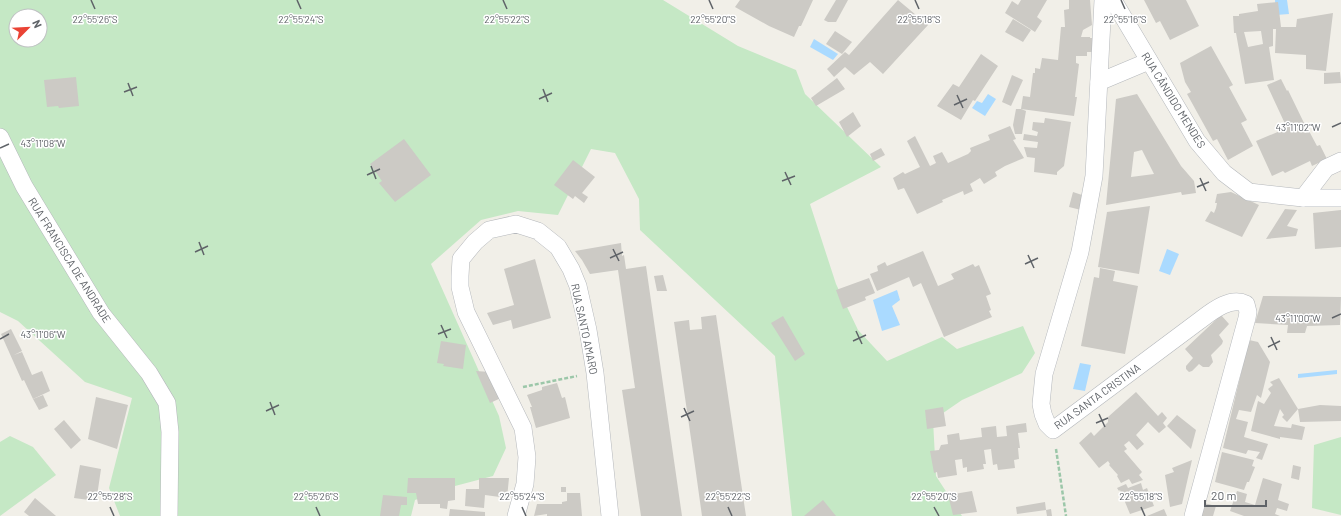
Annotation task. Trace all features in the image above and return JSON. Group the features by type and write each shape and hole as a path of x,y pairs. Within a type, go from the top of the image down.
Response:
{"street":[{"name":"RUA SANTA CRISTINA","path":"1103,0 1094,176 1080,252 1044,374 1042,404 1043,414 1046,424 1053,430 1220,307 1234,302 1242,302 1246,304 1248,312 1247,318 1193,516"},
{"name":"RUA CÂNDIDO MENDES","path":"1113,0 1197,142 1224,173 1249,192 1303,198 1341,198"},
{"path":"1099,82 1149,61"},
{"name":"RUA FRANCISCA DE ANDRADE","path":"0,136 24,186 101,313 150,373 167,403 170,432 169,516"},
{"path":"1303,198 1326,168 1341,161"},
{"name":"RUA SANTO AMARO","path":"516,516 525,484 527,457 523,428 466,312 460,287 461,259 474,242 489,230 516,224 538,231 558,247 571,269 578,286 588,330 595,373 610,516"}],"path":[{"path":"505,390 595,373"},
{"path":"1053,430 1066,516"}],"green space":[{"path":"0,0 663,0 738,46 796,70 805,94 881,167 810,204 836,284 858,330 887,361 942,337 957,349 1023,326 1035,353 1022,373 962,400 933,420 936,476 962,516 792,516 775,356 640,230 639,199 615,153 591,149 558,215 518,211 481,220 431,264 499,416 506,448 493,476 455,486 415,500 411,516 120,516 109,488 132,398 85,382 18,321 0,312"},
{"path":"10,436 33,447 56,475 0,516 0,442"},
{"path":"1341,437 1341,515 1312,508 1314,445"}],"water":[{"path":"1275,0 1287,0 1289,14 1276,15"},
{"path":"814,39 838,54 833,60 810,47"},
{"path":"988,94 996,99 985,116 972,108 977,101 982,103"},
{"path":"1167,249 1179,254 1170,275 1159,271"},
{"path":"897,290 900,300 892,306 900,325 882,331 873,300"},
{"path":"1080,363 1091,365 1085,391 1073,389"},
{"path":"1337,370 1337,374 1298,378 1298,374"}],"building":[{"path":"740,0 813,0 801,26 799,26 794,37 769,26 735,7"},
{"path":"836,0 848,0 836,22 828,22 824,20"},
{"path":"898,0 928,25 883,74 870,62 854,75 845,67 834,77 827,69 845,52 849,55"},
{"path":"1021,0 1047,0 1037,17 1042,21 1035,32 1005,13 1012,1 1018,5"},
{"path":"1069,0 1090,0 1092,25 1083,30 1081,37 1094,38 1093,52 1087,52 1087,56 1076,56 1076,63 1079,64 1074,116 1021,109 1023,96 1030,97 1033,73 1035,73 1035,68 1040,69 1042,58 1058,60 1061,27 1065,27 1064,10 1069,9"},
{"path":"1144,0 1186,0 1199,26 1170,40 1160,21 1156,23"},
{"path":"1278,2 1281,27 1296,27 1297,19 1333,13 1326,71 1306,69 1306,55 1275,53 1276,29 1273,29 1273,46 1269,47 1274,80 1245,84 1236,33 1234,33 1233,16 1258,11 1257,4","holes":["1261,31 1263,44 1248,47 1244,32"]},
{"path":"1013,19 1031,30 1023,42 1005,32"},
{"path":"835,31 852,42 842,54 826,44"},
{"path":"1211,46 1233,85 1229,87 1247,120 1241,123 1253,146 1228,160 1217,139 1213,141 1187,94 1191,92 1185,82 1180,63"},
{"path":"981,54 998,66 975,101 973,100 961,120 937,106 953,84 959,87"},
{"path":"1340,72 1341,83 1324,84 1324,73"},
{"path":"1012,75 1023,80 1011,106 1002,102"},
{"path":"76,77 79,106 59,108 58,106 47,107 44,80"},
{"path":"837,78 845,89 816,106 811,98"},
{"path":"1281,79 1305,125 1302,127 1305,133 1309,131 1317,146 1320,145 1327,159 1312,166 1310,161 1285,173 1283,171 1272,176 1256,141 1287,128 1267,85"},
{"path":"1137,94 1181,166 1194,181 1196,193 1182,195 1181,192 1106,205 1116,99","holes":["1142,150 1154,174 1131,177 1134,152"]},
{"path":"1016,109 1026,111 1022,134 1015,134 1013,125"},
{"path":"853,112 861,126 847,137 839,122"},
{"path":"1045,118 1071,122 1064,166 1057,172 1057,175 1034,172 1035,158 1027,157 1024,147 1037,148 1038,142 1023,140 1024,134 1037,136 1038,132 1032,130 1033,122 1044,123"},
{"path":"1010,126 1016,139 1013,140 1024,158 995,172 997,176 984,184 980,178 970,184 973,191 964,195 963,191 942,200 943,202 917,214 904,188 898,190 893,178 903,172 905,174 920,167 907,141 915,136 930,166 936,163 933,156 942,152 948,163 968,154 971,151 970,148 990,140 988,135"},
{"path":"404,139 431,175 395,202 379,183 382,181 370,164"},
{"path":"881,148 885,155 873,161 870,154"},
{"path":"573,160 595,177 582,193 588,197 584,203 575,196 573,199 554,185"},
{"path":"1073,192 1085,196 1081,210 1069,207"},
{"path":"1231,192 1259,205 1242,237 1205,221 1211,211 1214,213 1217,203 1215,203 1217,194"},
{"path":"1150,206 1139,274 1098,267 1107,212"},
{"path":"1285,209 1297,210 1287,226 1298,229 1296,236 1266,239"},
{"path":"1341,210 1341,247 1315,249 1313,213"},
{"path":"621,243 622,256 624,255 626,269 646,266 682,516 641,516 622,390 635,388 618,270 590,274 575,251"},
{"path":"923,251 938,286 954,279 951,274 973,264 975,267 979,265 991,294 986,296 991,310 989,311 992,317 944,337 921,283 913,287 909,277 877,291 870,274 878,271 877,266 885,262 887,266"},
{"path":"535,259 551,318 513,329 511,320 493,325 487,313 514,305 504,269"},
{"path":"1100,268 1115,271 1113,281 1138,286 1125,354 1081,346 1094,277 1099,278"},
{"path":"663,275 667,291 657,291 654,276"},
{"path":"869,278 875,293 865,297 866,300 843,309 836,290"},
{"path":"1263,296 1341,297 1340,325 1307,326 1305,333 1287,333 1288,325 1255,323"},
{"path":"716,315 746,516 702,516 674,322 689,320 690,330 702,329 701,317"},
{"path":"1221,315 1229,324 1219,335 1223,341 1211,355 1213,362 1209,367 1203,367 1199,364 1189,372 1186,369 1186,366 1193,358 1185,349"},
{"path":"783,316 805,354 795,361 771,323"},
{"path":"11,329 22,351 14,355 22,352 32,375 42,371 50,391 33,399 24,380 22,381 1,334"},
{"path":"1249,340 1258,342 1270,362 1261,398 1257,395 1251,412 1239,410 1236,419 1248,422 1244,437 1268,444 1262,460 1256,458 1260,452 1248,450 1246,454 1223,448"},
{"path":"441,341 466,345 463,369 443,366 444,364 437,363"},
{"path":"476,371 490,372 501,398 490,403"},
{"path":"1279,378 1298,409 1287,422 1282,417 1284,415 1280,409 1274,426 1291,428 1292,424 1305,427 1302,440 1280,437 1280,439 1251,431 1258,401 1264,404 1271,393 1268,389 1273,385 1270,382"},
{"path":"557,383 562,398 565,397 570,418 536,428 530,407 532,407 527,395 542,390 542,387"},
{"path":"1136,392 1158,416 1162,412 1167,418 1163,423 1166,427 1159,433 1148,422 1136,435 1144,444 1137,450 1129,441 1124,445 1127,449 1124,451 1142,472 1139,475 1143,480 1132,484 1129,479 1121,483 1117,476 1118,475 1109,465 1110,464 1108,461 1099,468 1079,443 1091,432 1094,436 1108,422 1108,417"},
{"path":"43,395 48,406 39,410 33,399"},
{"path":"96,397 128,405 117,449 88,439"},
{"path":"1320,405 1341,406 1341,421 1300,422 1298,409"},
{"path":"943,407 946,426 927,429 925,410"},
{"path":"1177,415 1196,430 1191,449 1167,426"},
{"path":"64,420 81,440 71,449 54,429"},
{"path":"1026,423 1027,432 1018,433 1020,448 1018,448 1019,459 1014,460 1015,468 998,470 997,464 993,465 991,449 984,450 986,464 983,464 984,469 967,472 967,467 963,468 962,459 955,460 957,475 938,478 937,472 934,473 930,451 939,450 941,445 948,444 947,435 959,433 960,440 982,437 981,428 996,426 997,437 1007,436 1006,426"},
{"path":"1222,452 1254,460 1252,466 1255,467 1244,490 1215,482"},
{"path":"1192,460 1182,504 1170,507 1165,475 1174,472 1172,468"},
{"path":"80,465 101,469 97,496 89,495 89,500 74,498"},
{"path":"1293,465 1301,467 1299,480 1291,478"},
{"path":"408,478 455,478 455,500 448,501 447,509 440,508 440,504 418,504 416,493 407,493"},
{"path":"479,478 509,478 507,498 485,495 484,508 465,506 466,489 479,489"},
{"path":"1263,478 1282,484 1278,500 1289,504 1287,511 1277,508 1275,514 1280,516 1244,516 1230,511 1237,491 1247,494 1245,502 1255,505"},
{"path":"1141,483 1143,490 1147,488 1154,506 1130,514 1120,490 1119,491 1117,488 1126,484 1128,488"},
{"path":"561,487 566,487 566,492 561,492"},
{"path":"972,491 977,512 953,515 948,495"},
{"path":"567,493 580,493 582,516 547,516 547,514 534,516 537,504 562,504 562,502 567,501"},
{"path":"383,495 407,497 407,505 401,505 399,516 380,516"},
{"path":"35,498 56,516 29,516 24,512"},
{"path":"823,500 836,516 804,516 817,505"},
{"path":"1045,502 1046,510 1017,514 1016,507"},
{"path":"1200,502 1216,506 1213,516 1196,516"},
{"path":"450,509 485,512 485,516 449,516"},
{"path":"1051,509 1052,516 1047,516 1046,510"},
{"path":"1164,509 1167,516 1147,516"}]}
